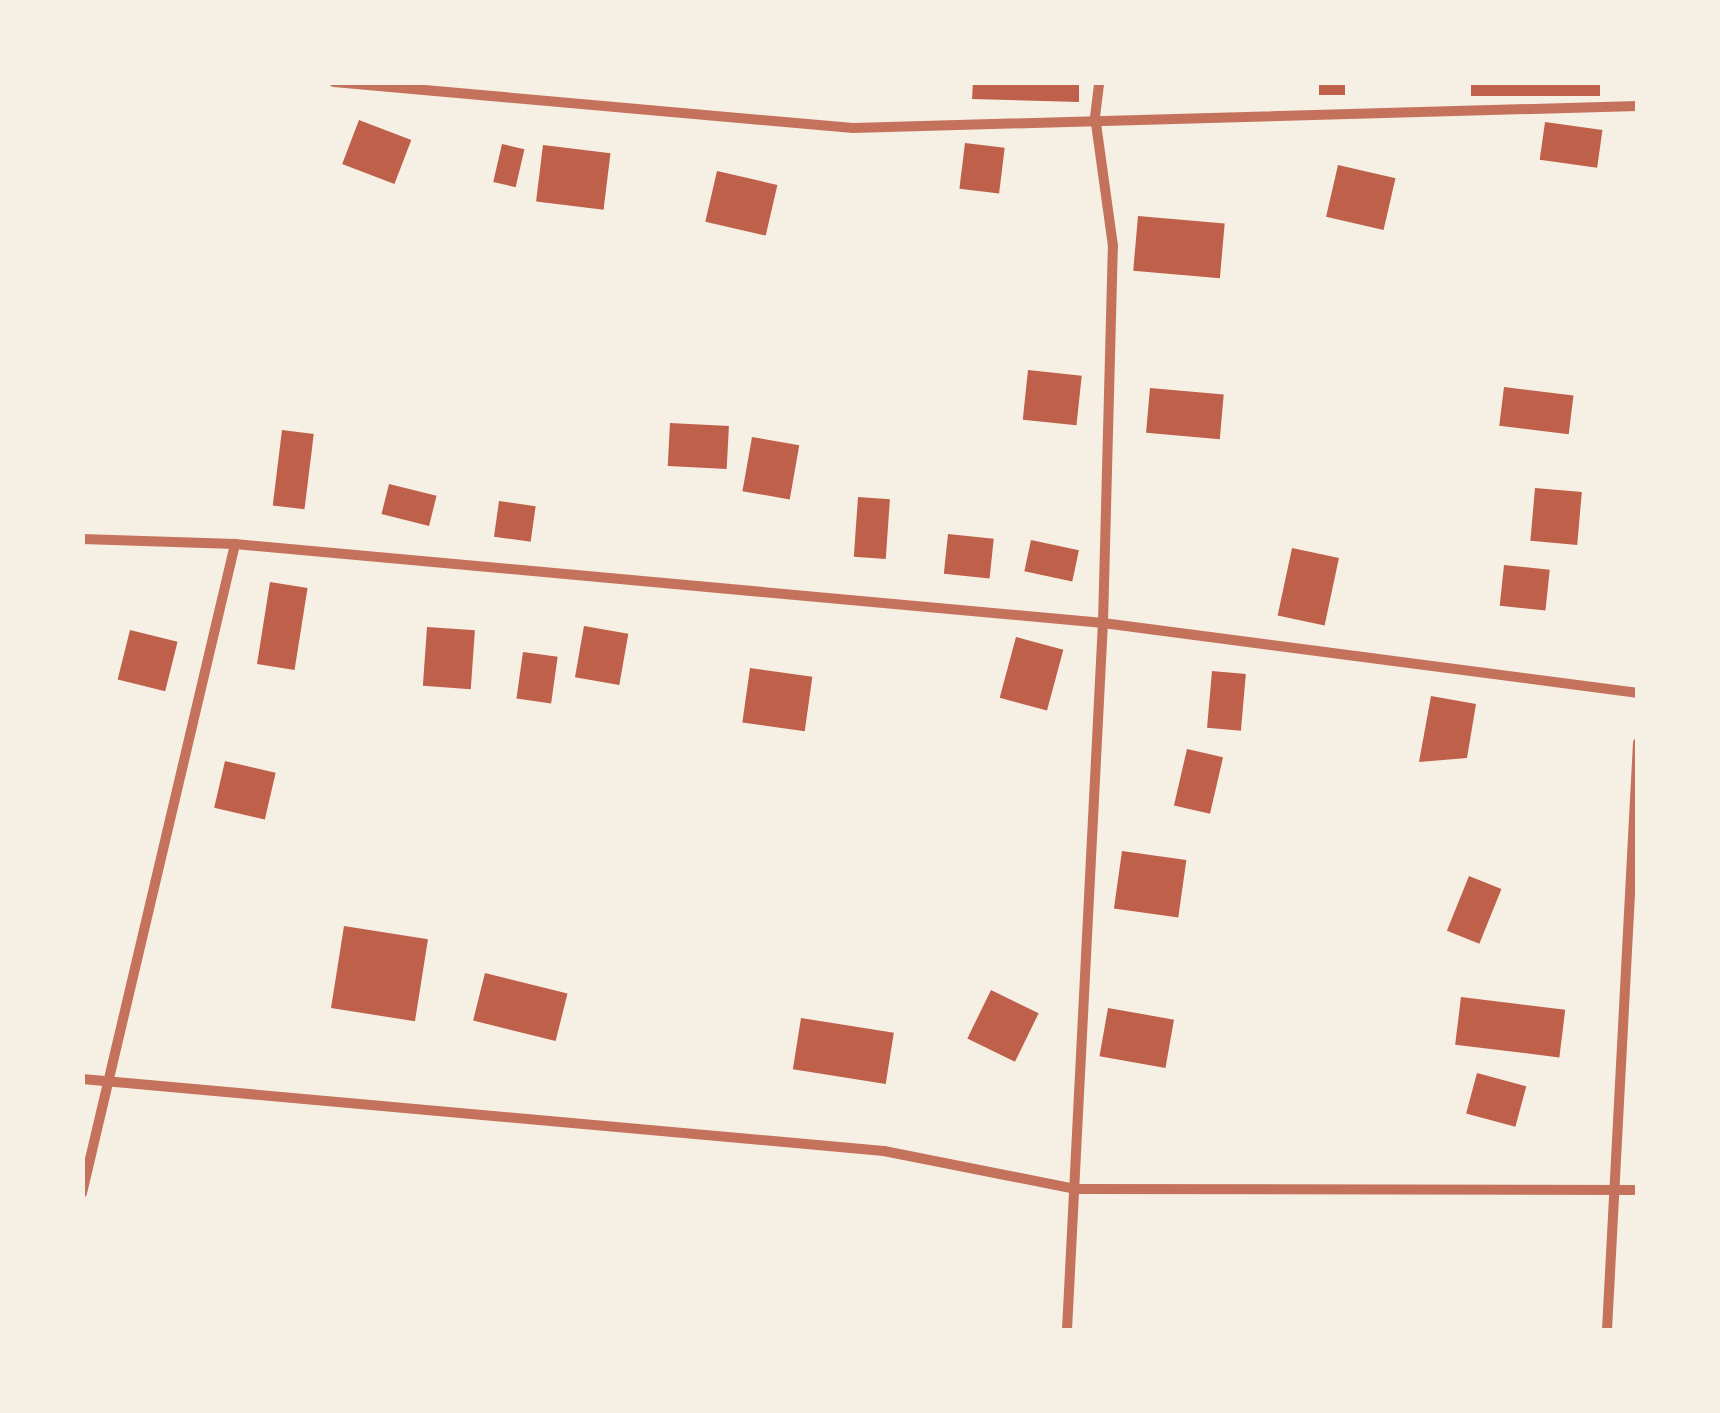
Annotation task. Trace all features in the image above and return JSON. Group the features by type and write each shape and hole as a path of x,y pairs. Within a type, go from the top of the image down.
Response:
{"street":[{"path":"334,82 853,128 1095,116 1638,106"},
{"path":"1067,1330 1103,622 1113,246 1095,116 1100,82"},
{"path":"82,539 235,544 1103,622 1638,693"},
{"path":"82,1194 114,1082 235,544"},
{"path":"1607,1330 1638,743"},
{"path":"82,1080 884,1151 1076,1190 1638,1190"}],"building":[{"path":"973,82 1079,82 1079,102 972,99"},
{"path":"1319,82 1345,82 1345,95 1319,95"},
{"path":"1471,82 1600,82 1600,96 1471,96"},
{"path":"359,120 411,140 394,184 342,164"},
{"path":"1545,122 1602,130 1597,168 1540,160"},
{"path":"965,143 1005,148 999,194 959,189"},
{"path":"502,144 524,149 516,187 493,182"},
{"path":"543,145 610,153 604,210 536,202"},
{"path":"1338,165 1395,178 1384,230 1326,217"},
{"path":"717,171 777,185 766,236 705,222"},
{"path":"1138,216 1225,224 1220,278 1133,271"},
{"path":"1028,370 1082,376 1076,425 1023,420"},
{"path":"1504,387 1573,396 1569,434 1499,426"},
{"path":"1150,388 1224,394 1220,439 1146,433"},
{"path":"670,423 729,426 727,469 668,466"},
{"path":"282,430 314,434 304,509 273,505"},
{"path":"752,437 799,445 790,499 742,491"},
{"path":"389,484 437,496 429,526 382,514"},
{"path":"1535,488 1582,492 1577,545 1530,541"},
{"path":"858,497 890,499 886,559 854,557"},
{"path":"499,501 536,506 531,542 494,537"},
{"path":"948,534 994,539 990,579 944,574"},
{"path":"1031,540 1079,550 1072,581 1024,571"},
{"path":"1292,548 1339,558 1325,625 1278,615"},
{"path":"1504,565 1550,570 1545,611 1500,606"},
{"path":"270,582 308,588 295,670 257,664"},
{"path":"584,626 628,634 619,685 575,677"},
{"path":"427,627 475,630 471,689 423,686"},
{"path":"130,630 178,642 165,691 118,679"},
{"path":"1016,637 1063,650 1047,711 1000,698"},
{"path":"523,652 558,657 551,703 516,699"},
{"path":"750,668 812,677 805,731 742,722"},
{"path":"1212,671 1246,674 1241,731 1207,728"},
{"path":"1431,696 1476,704 1467,758 1419,762"},
{"path":"1187,749 1223,757 1210,814 1174,806"},
{"path":"225,761 276,773 265,819 214,808"},
{"path":"1122,851 1186,860 1178,917 1114,908"},
{"path":"1469,876 1501,889 1479,944 1447,931"},
{"path":"344,926 428,939 415,1021 331,1008"},
{"path":"485,973 567,994 556,1041 473,1021"},
{"path":"991,990 1039,1013 1015,1062 967,1039"},
{"path":"1461,997 1565,1010 1559,1057 1455,1045"},
{"path":"1108,1008 1174,1020 1165,1068 1099,1056"},
{"path":"801,1018 894,1033 886,1084 793,1069"},
{"path":"1477,1073 1526,1086 1515,1127 1466,1114"}]}
